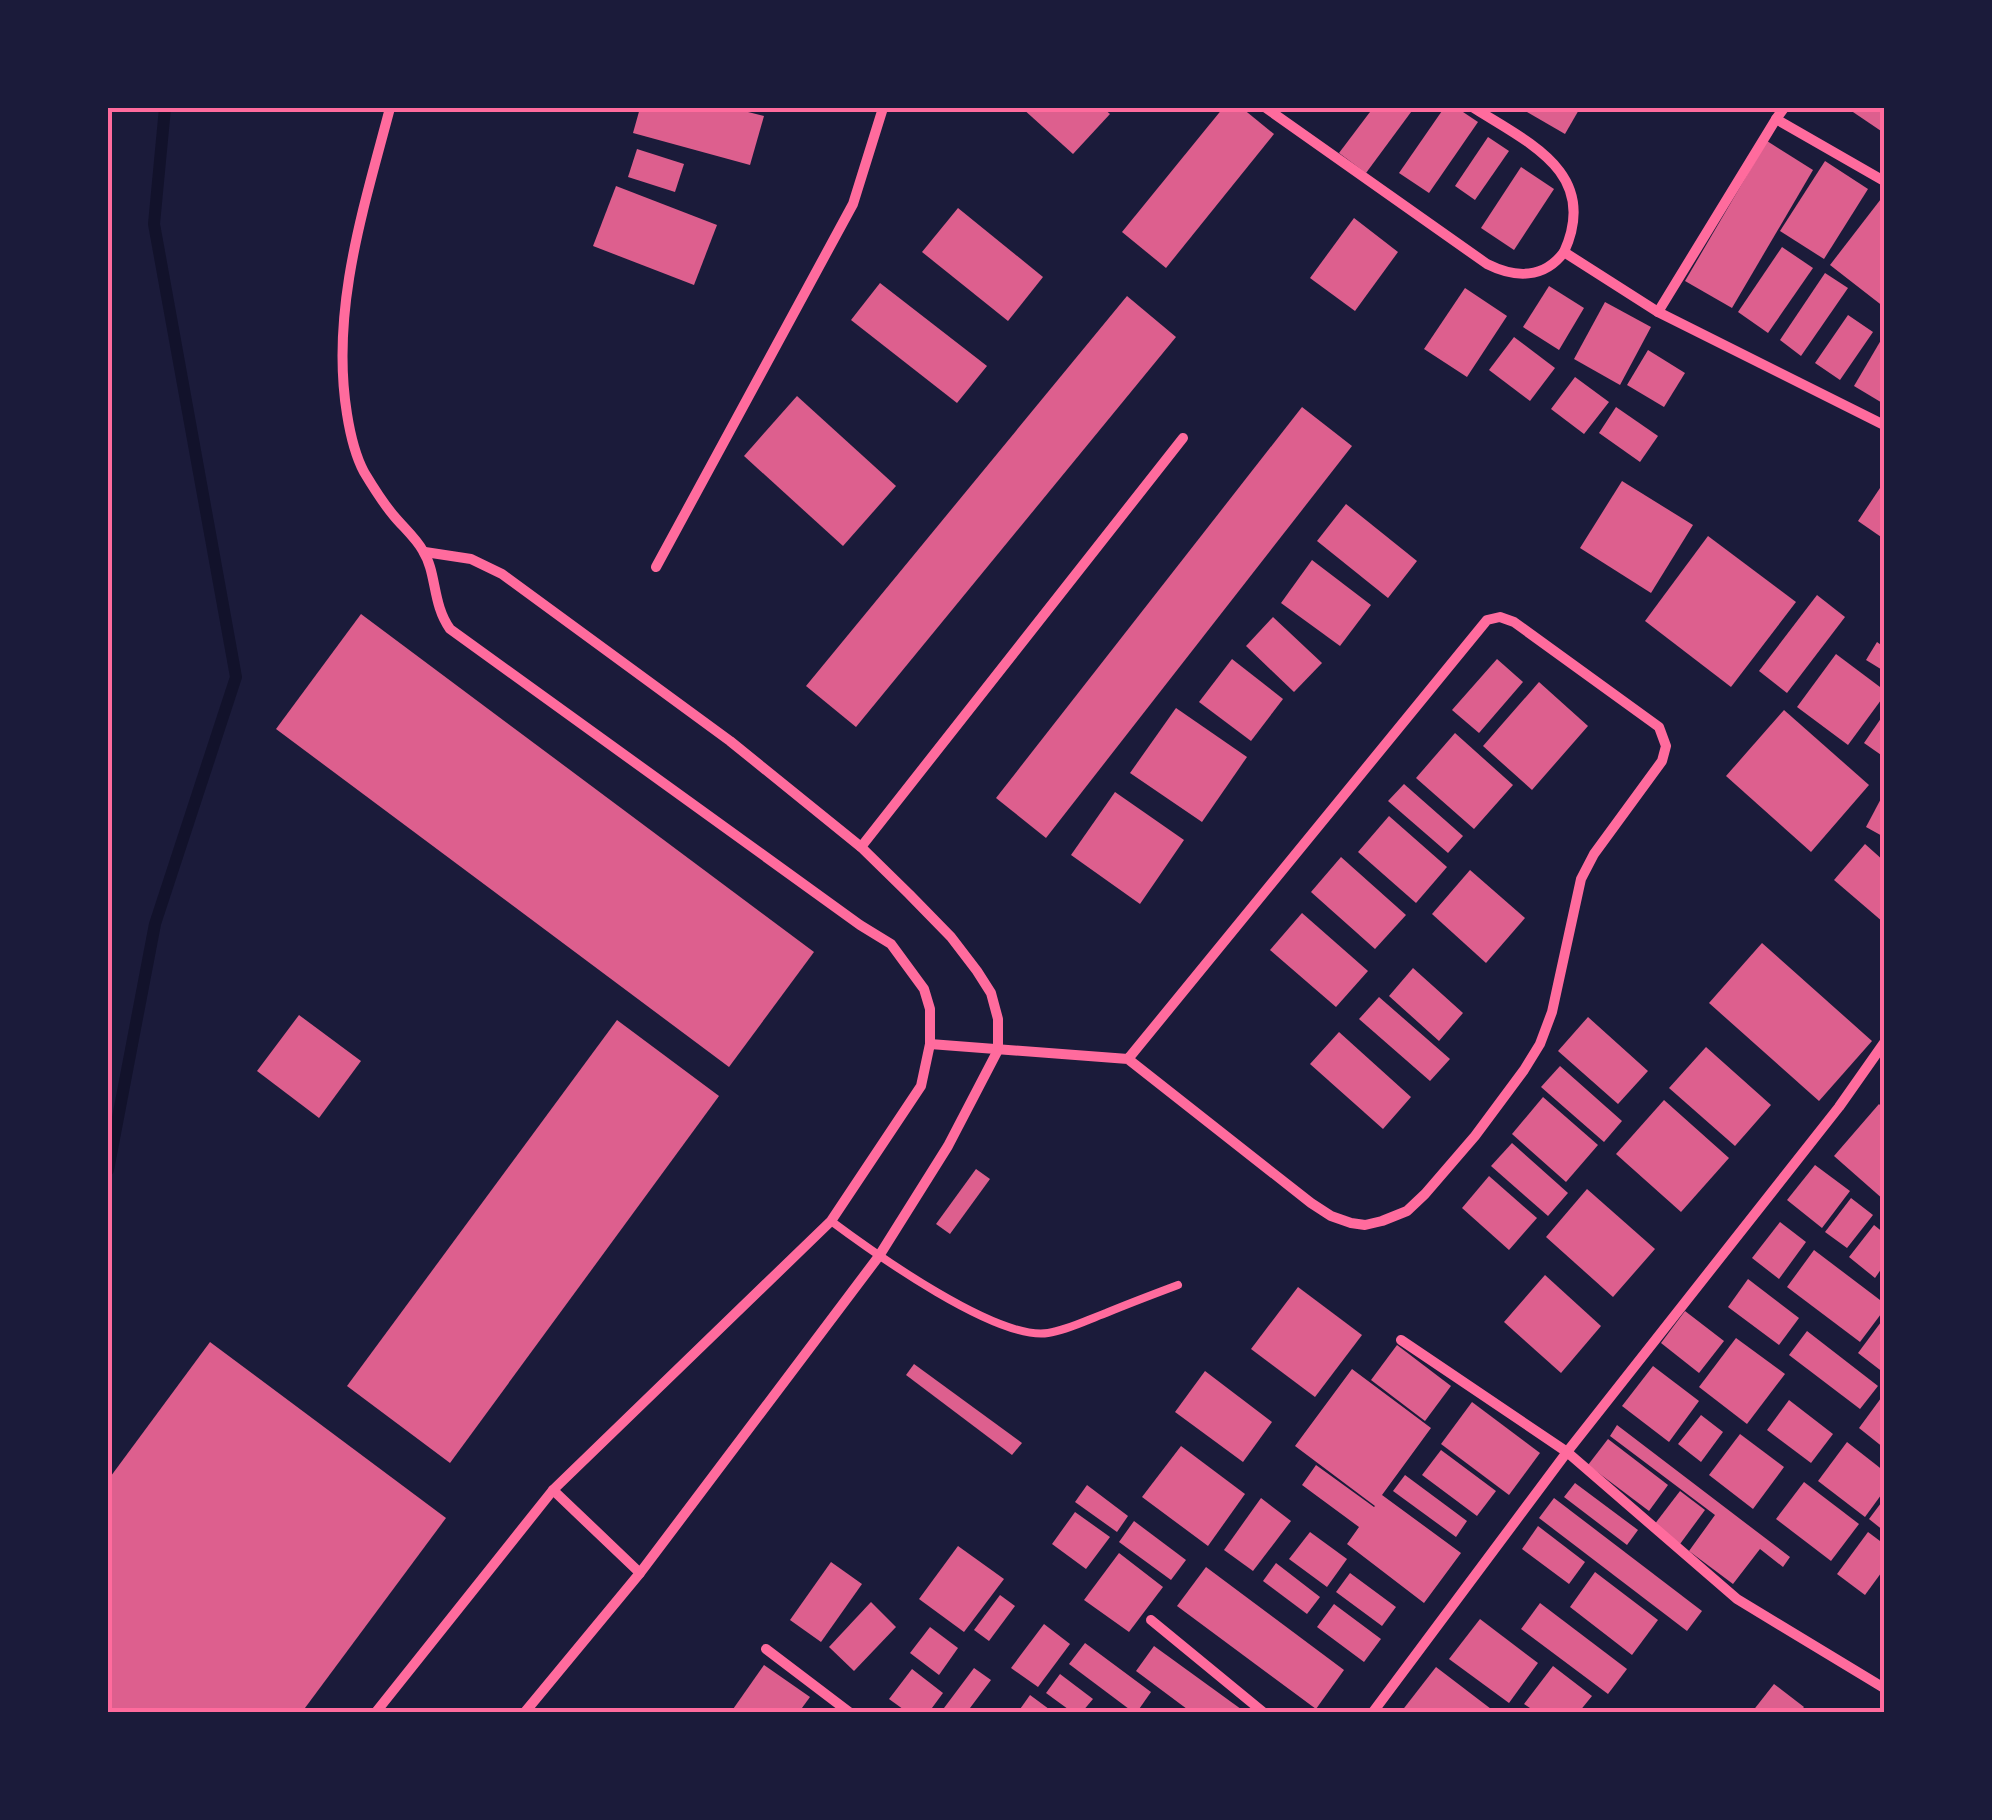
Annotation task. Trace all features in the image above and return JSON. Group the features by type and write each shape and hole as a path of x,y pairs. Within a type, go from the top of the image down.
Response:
{"street":[{"path":"376,1712 554,1490 832,1222 920,1086 930,1044 930,1009 924,989 891,944 450,629 440,613 425,552 390,512 362,469 343,392 342,333 348,282 390,108"},
{"path":"656,567 852,204 883,108"},
{"path":"1266,108 1477,257 1501,270 1533,274 1547,269 1564,252 1574,225 1573,200 1561,171 1529,143 1474,108"},
{"path":"1658,312 1784,108"},
{"path":"1776,119 1884,181"},
{"path":"1564,252 1658,312 1884,425"},
{"path":"861,847 1184,438"},
{"path":"425,552 471,559 502,574 730,741 861,847 920,904 977,971 991,993 998,1020 998,1050 948,1146 879,1256 640,1573 525,1712"},
{"path":"930,1044 1128,1059 1331,1216 1365,1225 1382,1222 1406,1211 1426,1194 1475,1136 1540,1044 1561,976 1581,879 1594,854 1662,761 1666,746 1659,728 1514,622 1500,617 1487,620 1128,1059"},
{"path":"1373,1712 1567,1452 1839,1107 1884,1043"},
{"path":"1401,1340 1567,1452 1738,1599 1884,1688"},
{"path":"554,1490 640,1573"},
{"path":"1151,1620 1263,1712"},
{"path":"766,1649 849,1712"}],"lane":[{"path":"832,1222 879,1256 997,1324 1033,1333 1066,1329 1178,1286"}],"building":[{"path":"640,108 732,108 764,116 750,165 633,133"},
{"path":"1022,108 1103,108 1110,114 1073,154"},
{"path":"1223,108 1242,108 1274,134 1166,268 1122,232"},
{"path":"1373,108 1414,108 1366,173 1339,153"},
{"path":"1444,108 1457,108 1478,122 1429,193 1399,173"},
{"path":"1520,108 1580,108 1565,134"},
{"path":"1884,108 1884,133 1850,110"},
{"path":"1488,137 1509,151 1475,200 1455,186"},
{"path":"1767,141 1813,170 1732,308 1685,281"},
{"path":"637,149 684,164 675,192 628,177"},
{"path":"1825,161 1868,189 1824,259 1780,231"},
{"path":"1521,167 1554,189 1514,250 1481,228"},
{"path":"616,186 717,225 694,285 593,246"},
{"path":"1884,195 1884,307 1830,265"},
{"path":"958,208 1043,277 1008,321 922,252"},
{"path":"1354,218 1398,252 1355,311 1310,278"},
{"path":"1782,247 1813,268 1768,333 1738,312"},
{"path":"1825,273 1848,288 1801,356 1780,340"},
{"path":"880,283 987,366 957,403 851,320"},
{"path":"1549,286 1584,308 1559,350 1523,327"},
{"path":"1465,288 1507,316 1467,377 1424,349"},
{"path":"1127,296 1176,337 856,727 806,686"},
{"path":"1605,302 1651,327 1620,385 1574,359"},
{"path":"1848,315 1873,332 1840,380 1815,363"},
{"path":"1884,335 1884,404 1854,386"},
{"path":"1514,337 1555,368 1530,401 1489,370"},
{"path":"1648,350 1685,373 1664,407 1627,385"},
{"path":"1575,377 1609,402 1584,434 1551,409"},
{"path":"797,396 896,486 843,546 744,456"},
{"path":"1302,407 1352,446 1046,838 996,798"},
{"path":"1616,407 1658,436 1640,462 1599,433"},
{"path":"1622,481 1693,525 1651,593 1580,548"},
{"path":"1884,482 1884,539 1858,521"},
{"path":"1346,504 1417,561 1388,598 1317,541"},
{"path":"1708,536 1796,602 1731,687 1645,621"},
{"path":"1312,560 1371,605 1340,646 1281,603"},
{"path":"1817,595 1845,617 1787,693 1759,671"},
{"path":"361,614 814,952 729,1067 276,729"},
{"path":"1273,617 1322,663 1294,692 1246,646"},
{"path":"1877,642 1884,647 1884,671 1866,660"},
{"path":"1836,654 1884,690 1884,696 1848,745 1797,707"},
{"path":"1232,659 1283,699 1251,741 1199,702"},
{"path":"1497,659 1523,682 1479,733 1452,710"},
{"path":"1539,682 1588,726 1532,790 1483,746"},
{"path":"1176,708 1247,757 1202,822 1130,773"},
{"path":"1784,710 1869,785 1811,852 1726,776"},
{"path":"1884,714 1884,757 1864,743"},
{"path":"1455,733 1513,785 1474,829 1416,778"},
{"path":"1404,784 1463,836 1448,853 1388,801"},
{"path":"1115,792 1184,840 1140,904 1071,855"},
{"path":"1884,793 1884,837 1866,827"},
{"path":"1389,816 1447,867 1416,903 1358,852"},
{"path":"1865,844 1884,861 1883,922 1834,880"},
{"path":"1341,857 1406,915 1375,949 1311,892"},
{"path":"1470,870 1525,918 1486,963 1432,914"},
{"path":"1302,913 1368,971 1336,1007 1270,950"},
{"path":"1762,943 1872,1041 1819,1101 1709,1003"},
{"path":"1413,968 1463,1013 1439,1041 1389,996"},
{"path":"1379,997 1450,1059 1430,1081 1359,1019"},
{"path":"299,1015 361,1061 319,1118 257,1071"},
{"path":"1588,1017 1648,1071 1618,1104 1558,1051"},
{"path":"617,1020 719,1096 450,1463 347,1386"},
{"path":"1339,1032 1411,1097 1383,1129 1310,1064"},
{"path":"1706,1047 1771,1105 1735,1146 1669,1088"},
{"path":"1560,1066 1622,1121 1604,1142 1541,1087"},
{"path":"1543,1097 1598,1145 1566,1182 1512,1134"},
{"path":"1664,1100 1729,1158 1681,1212 1616,1154"},
{"path":"1879,1104 1884,1109 1884,1200 1834,1156"},
{"path":"1512,1143 1568,1193 1548,1216 1491,1166"},
{"path":"1815,1165 1850,1191 1822,1228 1787,1200"},
{"path":"976,1169 990,1179 950,1234 936,1224"},
{"path":"1489,1176 1537,1218 1509,1250 1462,1208"},
{"path":"1587,1189 1655,1249 1613,1297 1546,1237"},
{"path":"1851,1198 1873,1215 1847,1248 1825,1232"},
{"path":"1780,1222 1806,1242 1779,1279 1752,1258"},
{"path":"1874,1225 1884,1233 1884,1265 1875,1278 1849,1257"},
{"path":"1814,1250 1884,1303 1884,1310 1860,1342 1787,1287"},
{"path":"1545,1275 1601,1326 1561,1373 1504,1322"},
{"path":"1748,1279 1799,1318 1779,1345 1728,1307"},
{"path":"1298,1287 1362,1335 1315,1397 1251,1349"},
{"path":"1685,1311 1724,1341 1699,1373 1661,1343"},
{"path":"1884,1318 1884,1373 1858,1353"},
{"path":"1807,1331 1878,1386 1860,1409 1789,1355"},
{"path":"1736,1338 1785,1374 1747,1424 1699,1387"},
{"path":"210,1342 446,1518 302,1712 108,1712 108,1480"},
{"path":"1397,1345 1451,1386 1425,1421 1371,1380"},
{"path":"914,1364 1022,1443 1012,1455 906,1375"},
{"path":"1653,1366 1699,1401 1669,1442 1622,1406"},
{"path":"1352,1369 1431,1428 1382,1495 1461,1553 1424,1603 1347,1544 1359,1527 1302,1485 1316,1465 1375,1506 1295,1446"},
{"path":"1205,1371 1272,1422 1243,1462 1175,1412"},
{"path":"1884,1394 1884,1448 1859,1428"},
{"path":"1789,1400 1833,1434 1811,1463 1767,1430"},
{"path":"1472,1402 1540,1453 1509,1495 1441,1444"},
{"path":"1701,1415 1723,1432 1701,1462 1678,1444"},
{"path":"1617,1425 1790,1557 1783,1567 1760,1549 1733,1584 1689,1551 1715,1515 1610,1436"},
{"path":"1740,1434 1784,1467 1753,1509 1709,1475"},
{"path":"1608,1439 1668,1485 1649,1511 1588,1465"},
{"path":"1847,1442 1884,1471 1884,1491 1865,1517 1818,1481"},
{"path":"1181,1446 1245,1494 1208,1546 1142,1497"},
{"path":"1441,1450 1496,1491 1477,1516 1422,1475"},
{"path":"1405,1475 1467,1521 1456,1537 1393,1491"},
{"path":"1804,1482 1859,1524 1831,1561 1776,1519"},
{"path":"1575,1483 1638,1530 1627,1545 1564,1497"},
{"path":"1087,1485 1128,1516 1117,1532 1075,1502"},
{"path":"1680,1491 1705,1510 1680,1544 1654,1525"},
{"path":"1261,1498 1291,1521 1253,1571 1224,1550"},
{"path":"1554,1498 1702,1611 1687,1631 1539,1518"},
{"path":"1884,1499 1884,1531 1869,1519"},
{"path":"1075,1512 1110,1537 1086,1569 1052,1544"},
{"path":"1134,1521 1186,1560 1171,1580 1119,1542"},
{"path":"1538,1526 1585,1562 1569,1584 1522,1549"},
{"path":"1310,1532 1347,1559 1327,1587 1289,1559"},
{"path":"1868,1532 1884,1544 1884,1569 1865,1595 1837,1574"},
{"path":"958,1546 1004,1579 964,1632 919,1599"},
{"path":"1119,1553 1163,1587 1129,1632 1084,1600"},
{"path":"831,1562 862,1584 821,1642 790,1620"},
{"path":"1276,1563 1320,1597 1307,1614 1263,1581"},
{"path":"1206,1567 1344,1670 1316,1709 1177,1606"},
{"path":"1595,1572 1658,1620 1632,1655 1570,1607"},
{"path":"1350,1573 1396,1607 1382,1626 1336,1592"},
{"path":"1000,1595 1015,1606 989,1641 974,1630"},
{"path":"871,1602 896,1627 854,1671 829,1647"},
{"path":"1540,1603 1627,1669 1608,1694 1521,1629"},
{"path":"1334,1604 1381,1639 1364,1662 1317,1627"},
{"path":"1480,1619 1538,1663 1509,1703 1449,1659"},
{"path":"1044,1624 1070,1644 1038,1687 1011,1668"},
{"path":"930,1627 958,1648 939,1675 910,1653"},
{"path":"1085,1643 1151,1692 1137,1712 1069,1664"},
{"path":"1154,1646 1245,1712 1191,1712 1136,1671"},
{"path":"764,1665 810,1697 799,1712 731,1712"},
{"path":"1553,1666 1592,1696 1579,1712 1536,1712 1524,1704"},
{"path":"1436,1667 1495,1712 1401,1712"},
{"path":"974,1668 991,1680 967,1712 941,1712"},
{"path":"912,1669 943,1693 929,1712 907,1712 889,1699"},
{"path":"1060,1674 1093,1699 1082,1712 1072,1712 1046,1693"},
{"path":"1774,1684 1804,1707 1800,1712 1752,1712"},
{"path":"1030,1695 1053,1712 1018,1712"}],"waterway":[{"path":"108,1170 155,924 236,677 154,224 165,108"}]}
